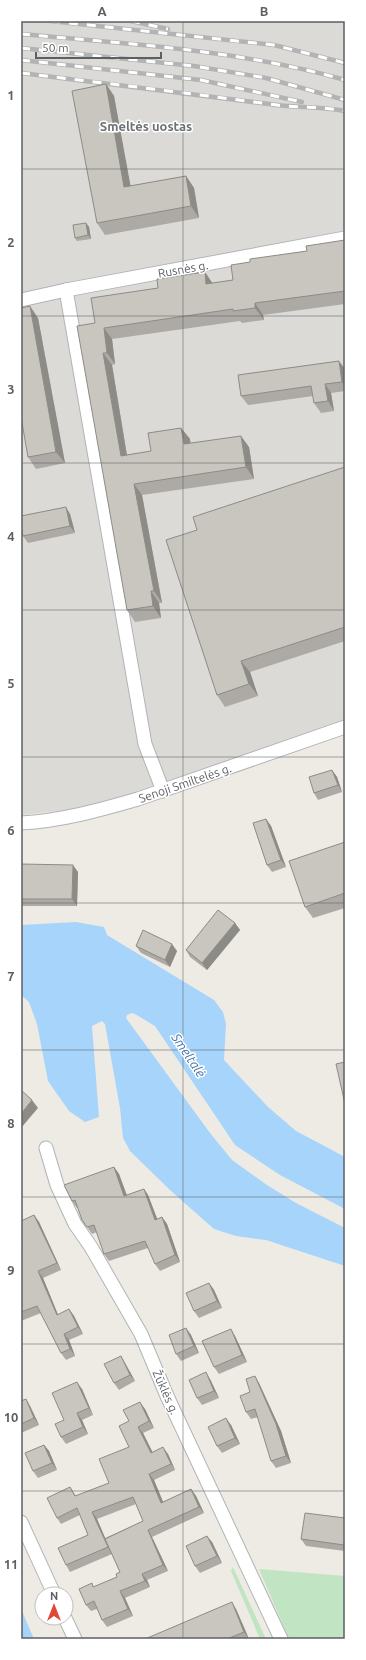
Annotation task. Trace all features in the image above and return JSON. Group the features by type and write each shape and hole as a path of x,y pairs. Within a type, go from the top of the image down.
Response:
{"street":[{"name":"Rusnės g.","path":"21,300 66,290 345,238"},
{"path":"66,290 145,744 153,769 163,791"},
{"name":"Senoji Smiltelės g.","path":"21,823 66,817 107,808 163,791 345,727"},
{"name":"Žūklės g.","path":"46,1148 57,1186 75,1224 102,1265 141,1334 167,1396 281,1639"},
{"path":"21,1522 50,1586"},
{"path":"69,1626 75,1639"}],"shaded area":[{"path":"21,21 345,21 345,722 129,796 66,810 21,815"}],"green space":[{"path":"233,1567 266,1639 260,1639 231,1571"},
{"path":"259,1569 345,1576 345,1639 289,1639"}],"water":[{"name":"Smeltalė","path":"76,922 104,927 107,935 214,1000 223,1012 226,1024 224,1060 268,1107 296,1131 345,1157 345,1209 280,1175 235,1145 155,1026 135,1014 132,1013 127,1015 126,1018 210,1133 232,1160 267,1185 296,1203 345,1228 345,1266 266,1240 236,1236 214,1229 171,1191 130,1151 123,1138 120,1108 105,1024 102,1021 92,1026 99,1117 85,1122 69,1111 48,1081 37,1024 29,1002 21,995 21,925"},
{"path":"21,1609 34,1639 21,1639"}],"building":[{"path":"106,84 124,187 186,176 191,206 97,223 72,91"},
{"path":"86,223 88,235 75,238 73,225"},
{"path":"345,240 345,291 255,303 255,308 233,311 233,309 104,328 107,353 103,353 121,456 151,451 148,433 181,428 184,444 241,436 246,467 134,484 154,591 151,591 153,606 127,610 77,326 95,323 91,298 158,288 157,279 205,272 206,284 233,280 231,265 250,262 250,259 307,251 306,246"},
{"path":"30,306 56,452 28,457 21,417 21,308"},
{"path":"339,361 342,382 325,384 328,401 314,403 311,386 241,396 238,375"},
{"path":"345,467 345,627 241,661 249,684 217,695 166,540 197,530 193,517"},
{"path":"66,507 70,526 23,536 21,516"},
{"path":"332,770 338,785 314,793 309,777"},
{"path":"266,819 281,860 267,865 253,823"},
{"path":"345,842 345,893 305,907 289,861"},
{"path":"21,864 73,865 72,899 21,899"},
{"path":"218,910 235,923 202,963 186,950"},
{"path":"143,930 172,944 165,960 136,946"},
{"path":"345,1062 345,1104 336,1064"},
{"path":"21,1090 32,1100 21,1114"},
{"path":"114,1167 124,1196 144,1189 155,1220 162,1217 175,1255 155,1264 145,1241 104,1254 94,1225 87,1227 82,1220 75,1200 72,1201 64,1185"},
{"path":"34,1215 57,1263 38,1271 57,1315 69,1309 78,1327 64,1334 70,1349 61,1353 37,1306 21,1312 21,1221"},
{"path":"209,1283 217,1301 194,1311 186,1293"},
{"path":"186,1328 194,1346 176,1354 169,1335"},
{"path":"231,1329 242,1355 214,1367 202,1341"},
{"path":"121,1356 130,1375 114,1383 104,1364"},
{"path":"206,1372 214,1391 197,1398 189,1380"},
{"path":"255,1376 276,1424 286,1456 271,1461 255,1409 246,1412 240,1396 250,1392 246,1379"},
{"path":"77,1382 89,1408 77,1413 83,1427 61,1437 55,1424 64,1420 52,1393"},
{"path":"26,1399 34,1418 21,1424 21,1401"},
{"path":"140,1402 149,1421 138,1427 151,1453 163,1447 171,1464 149,1474 161,1503 191,1489 199,1507 148,1530 163,1565 142,1574 145,1581 120,1591 128,1609 102,1620 94,1601 86,1605 79,1589 92,1583 93,1587 117,1577 116,1574 120,1572 105,1539 143,1521 133,1497 92,1512 108,1547 66,1565 58,1548 88,1535 77,1508 57,1518 47,1498 70,1487 75,1496 109,1483 99,1459 129,1447 119,1426 129,1421 123,1410"},
{"path":"226,1418 235,1438 217,1446 208,1427"},
{"path":"44,1445 52,1463 33,1471 25,1453"},
{"path":"305,1513 345,1518 344,1545 301,1539"},
{"path":"207,1536 217,1556 195,1566 186,1546"},
{"path":"232,1602 244,1632 227,1639 145,1639"}],"railway":[{"path":"51,21 274,45 345,63"},
{"path":"131,21 168,29"},
{"path":"21,34 143,45 225,55 305,70 345,80"},
{"path":"21,48 194,66 266,78 345,100"},
{"path":"21,60 201,80 302,102"},
{"path":"21,73 278,105 326,108 345,111"}],"district":[{"name":"Smeltės uostas","path":"146,126"}]}
